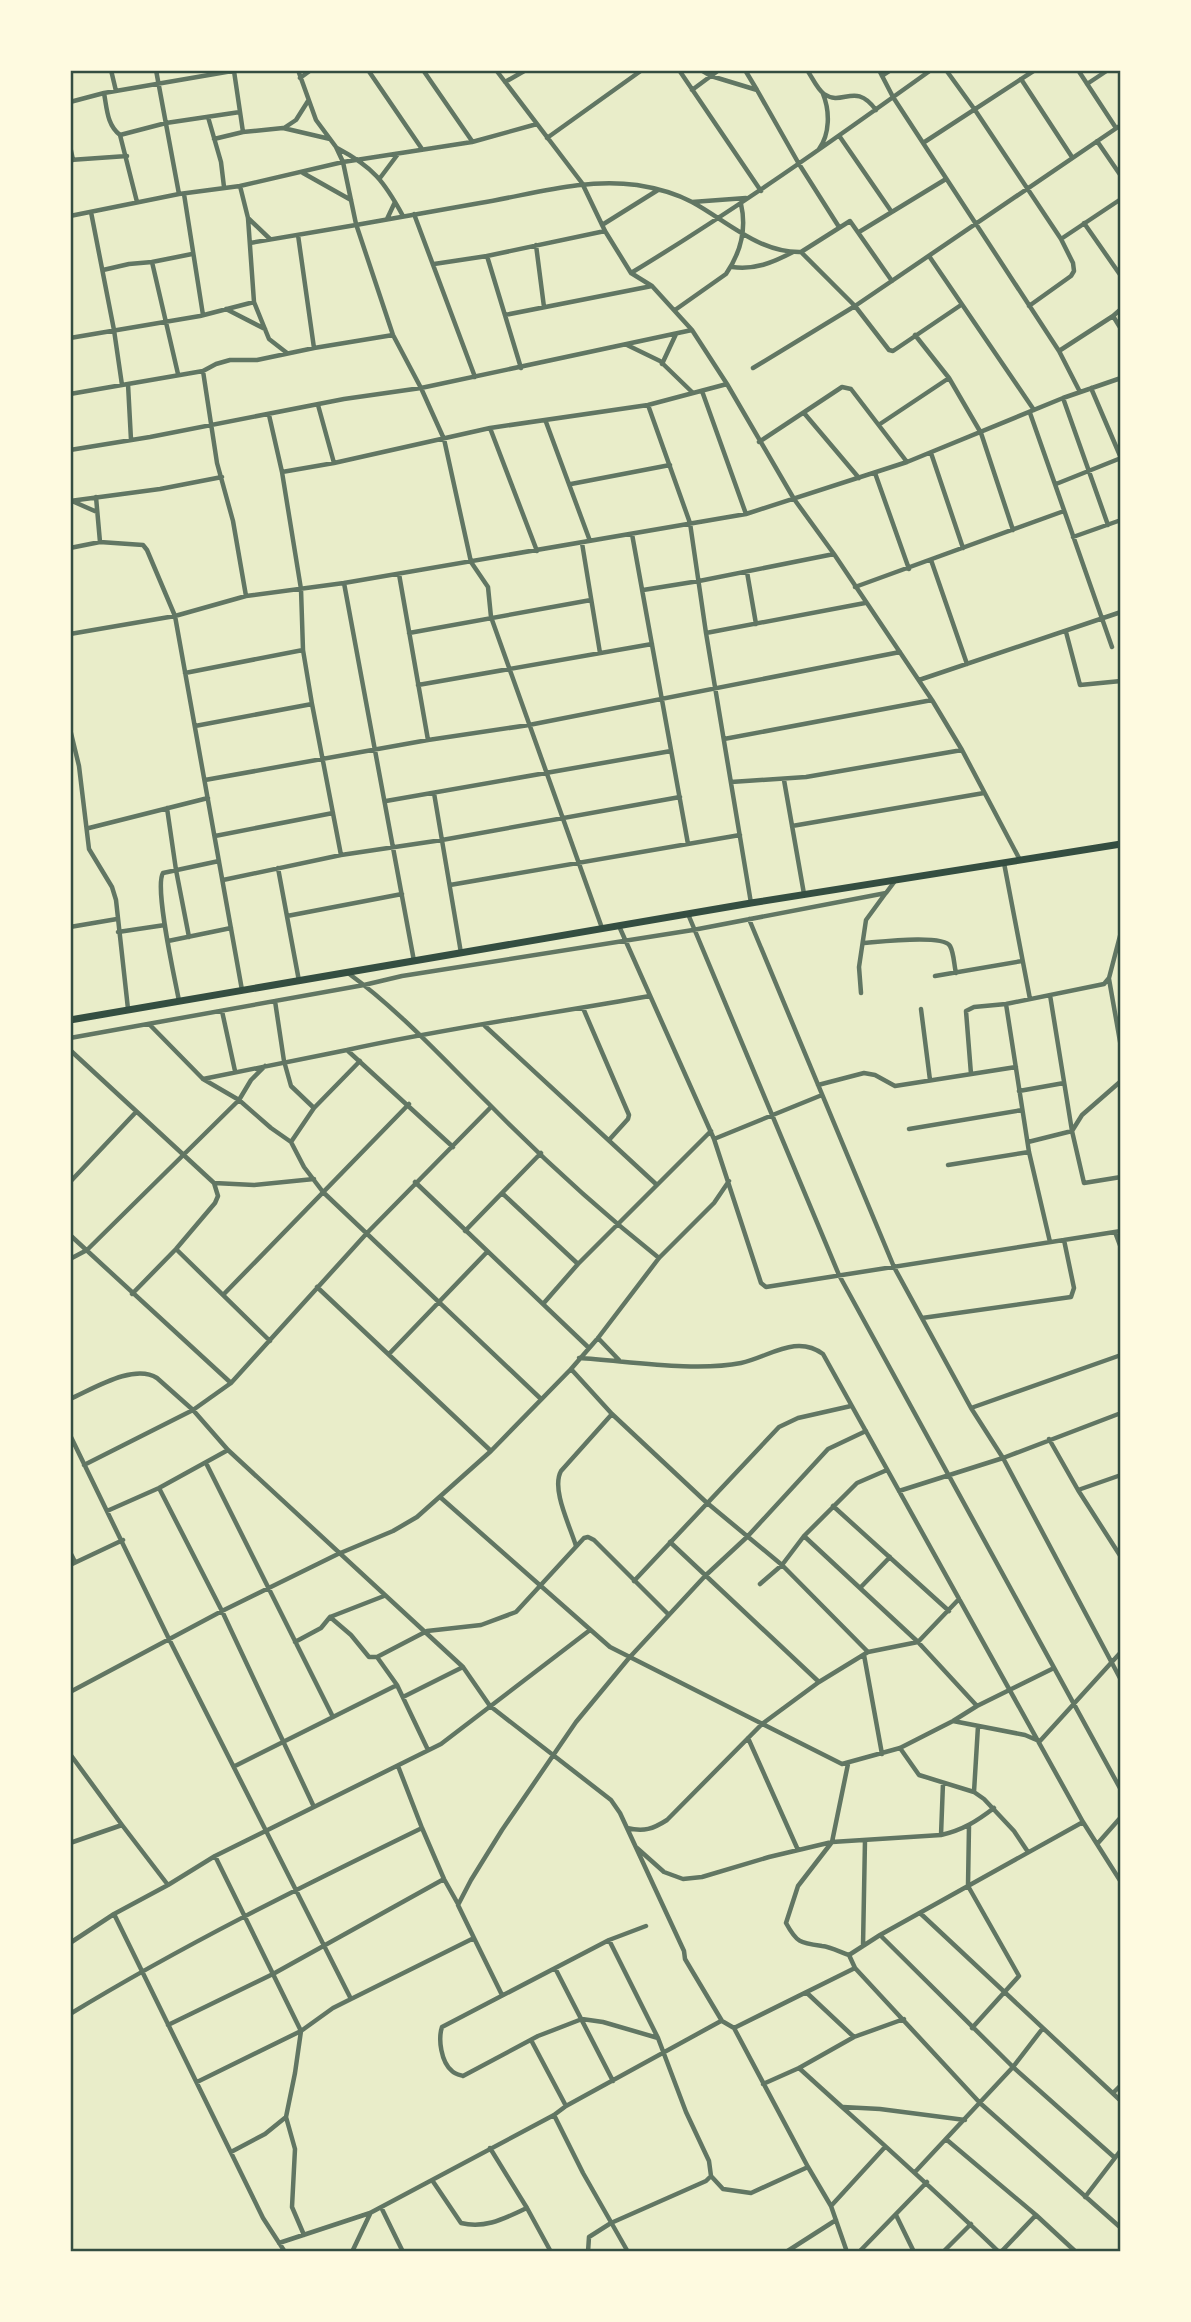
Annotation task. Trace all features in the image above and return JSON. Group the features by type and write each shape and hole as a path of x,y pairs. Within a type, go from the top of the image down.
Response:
{"highway":[{"path":"70,1020 804,894 1121,844"}],"street":[{"path":"111,70 116,92"},
{"path":"156,70 203,315"},
{"path":"200,70 201,77"},
{"path":"70,102 104,93 236,70 243,132"},
{"path":"298,70 316,120 337,147 359,160 380,178 403,216"},
{"path":"300,78 312,70"},
{"path":"368,70 422,149"},
{"path":"423,70 472,142"},
{"path":"496,70 582,183 605,231 631,273 652,286 692,330 794,499 932,700 962,750 1020,860"},
{"path":"505,82 526,70"},
{"path":"547,138 642,70"},
{"path":"679,70 761,191"},
{"path":"701,70 711,76 757,90"},
{"path":"692,90 719,70"},
{"path":"745,70 839,227"},
{"path":"807,70 827,103 828,121 822,146 816,153"},
{"path":"891,70 881,73 893,97 1059,351 1080,392"},
{"path":"631,273 720,219 931,70"},
{"path":"946,70 1027,188 1073,263 1074,271 1071,276 1029,306"},
{"path":"923,143 1035,70"},
{"path":"753,368 855,306 1119,126 1079,70"},
{"path":"1087,84 1108,70"},
{"path":"1021,79 1072,157"},
{"path":"104,93 109,123 120,135 137,202"},
{"path":"823,93 832,97 862,96 868,99 876,110"},
{"path":"283,128 296,120 308,100"},
{"path":"120,135 166,123 240,112"},
{"path":"208,117 224,187"},
{"path":"70,216 181,194 240,186 342,162 472,142 537,124"},
{"path":"214,139 243,132 283,128 330,139"},
{"path":"840,136 891,211"},
{"path":"1097,141 1121,176"},
{"path":"70,146 71,160 127,156"},
{"path":"337,147 356,225 393,335 444,439 471,562 488,587 491,617 602,929"},
{"path":"380,178 398,154"},
{"path":"302,172 351,200"},
{"path":"859,232 946,179"},
{"path":"250,243 582,183 658,189 692,202 757,242 794,252"},
{"path":"240,186 248,218 254,302 269,339 286,353"},
{"path":"602,225 658,189"},
{"path":"692,202 751,198"},
{"path":"1060,239 1121,199"},
{"path":"387,219 395,201"},
{"path":"675,310 726,274 731,267 743,235 741,204"},
{"path":"91,212 125,385 131,440"},
{"path":"414,215 475,377"},
{"path":"248,218 271,239"},
{"path":"731,267 761,266 801,251 850,221 892,281"},
{"path":"1084,223 1121,276"},
{"path":"434,264 487,256 605,231"},
{"path":"298,235 314,348"},
{"path":"536,245 544,307"},
{"path":"801,251 855,306 889,350 893,351 961,305"},
{"path":"103,270 192,254"},
{"path":"487,256 521,368"},
{"path":"929,256 1032,412 1112,647"},
{"path":"152,262 178,374"},
{"path":"505,315 652,286"},
{"path":"70,338 203,315 254,302"},
{"path":"226,309 265,329"},
{"path":"1059,351 1121,309"},
{"path":"1113,316 1121,329"},
{"path":"70,450 421,388 692,330"},
{"path":"662,364 676,334"},
{"path":"70,394 203,371 230,360 244,362 393,335"},
{"path":"915,335 949,378 981,433 1013,530"},
{"path":"627,345 650,355 694,393"},
{"path":"203,371 217,463 233,521 246,596"},
{"path":"879,424 949,378"},
{"path":"70,634 175,616 246,596 344,583 746,514 908,462 1063,398 1121,378"},
{"path":"282,472 490,428 546,422 648,405 727,384"},
{"path":"759,442 842,387 847,387 908,462"},
{"path":"1056,484 1121,458 1091,388"},
{"path":"702,391 746,514"},
{"path":"1063,398 1108,525"},
{"path":"318,405 334,463"},
{"path":"648,405 690,523 751,903"},
{"path":"804,413 859,478"},
{"path":"269,415 282,472 301,589 303,650 341,855"},
{"path":"546,422 590,541"},
{"path":"490,428 537,551"},
{"path":"931,453 963,548"},
{"path":"571,484 670,465"},
{"path":"875,473 909,569"},
{"path":"70,500 160,489 222,477"},
{"path":"96,497 100,542"},
{"path":"70,500 97,512"},
{"path":"855,587 1064,511"},
{"path":"1073,537 1121,520"},
{"path":"632,534 688,844"},
{"path":"70,548 100,542 143,545 175,616 242,991"},
{"path":"582,543 600,653"},
{"path":"642,590 834,554"},
{"path":"930,560 967,664"},
{"path":"747,572 756,624"},
{"path":"399,573 428,740"},
{"path":"344,583 414,962"},
{"path":"408,633 591,600"},
{"path":"706,633 865,603"},
{"path":"919,680 1121,612"},
{"path":"1066,631 1080,685 1121,681"},
{"path":"418,685 652,643"},
{"path":"185,673 303,650"},
{"path":"205,780 428,740 529,725 900,652"},
{"path":"724,739 932,700"},
{"path":"195,726 312,704"},
{"path":"70,729 89,828 89,849 112,887 128,1010"},
{"path":"731,782 784,780 962,750"},
{"path":"386,802 671,751"},
{"path":"784,780 804,894"},
{"path":"434,793 462,954"},
{"path":"792,826 984,793"},
{"path":"223,880 341,855 442,840 680,797"},
{"path":"89,828 208,798"},
{"path":"167,808 189,937"},
{"path":"215,836 333,813"},
{"path":"450,885 740,835"},
{"path":"179,1002 160,898 160,878 163,873 219,861"},
{"path":"1004,862 1030,999"},
{"path":"278,868 300,981"},
{"path":"861,993 859,967 868,916 895,881"},
{"path":"70,1038 364,985 402,975 693,929 886,893"},
{"path":"287,916 402,894"},
{"path":"688,914 839,1276 1121,1790"},
{"path":"70,927 117,919"},
{"path":"749,919 894,1267 971,1408 1003,1458 1121,1681"},
{"path":"118,932 165,925"},
{"path":"619,926 711,1131 761,1283 766,1287 1118,1231 1121,1248"},
{"path":"168,941 231,928"},
{"path":"1121,932 1109,978 1121,1047"},
{"path":"864,943 924,939 945,941 950,945 956,973"},
{"path":"935,976 1022,961"},
{"path":"347,973 420,1034 491,1107 617,1225 659,1258"},
{"path":"971,1074 965,1011 974,1007 1006,1004 1104,984 1109,978"},
{"path":"1050,995 1072,1130 1084,1183 1121,1177"},
{"path":"203,1079 420,1034 650,996"},
{"path":"275,1001 284,1062 291,1086 314,1108"},
{"path":"1006,1004 1029,1152 1050,1242"},
{"path":"583,1008 629,1115 608,1140"},
{"path":"921,1009 930,1080"},
{"path":"222,1011 234,1071"},
{"path":"149,1024 203,1079 239,1100 291,1142 324,1192 541,1399"},
{"path":"485,1025 657,1185"},
{"path":"70,1050 214,1183 218,1196 176,1249 132,1294"},
{"path":"347,1050 453,1147"},
{"path":"291,1142 314,1108 359,1061"},
{"path":"70,1259 87,1250 239,1100 251,1080 267,1065"},
{"path":"818,1086 863,1073 875,1075 895,1086 1016,1068"},
{"path":"1028,1142 1072,1130 1082,1115 1121,1081"},
{"path":"1019,1091 1064,1083"},
{"path":"714,1139 822,1095"},
{"path":"223,1295 409,1104"},
{"path":"84,1465 193,1410 231,1383 415,1182 491,1107"},
{"path":"908,1129 1022,1110"},
{"path":"70,1182 136,1112"},
{"path":"542,1304 578,1264 711,1131"},
{"path":"948,1165 1029,1152"},
{"path":"465,1231 541,1153"},
{"path":"214,1183 254,1185 314,1179"},
{"path":"72,1690 222,1611 338,1554 393,1531 417,1517 491,1451 571,1369 659,1258 714,1203 729,1181"},
{"path":"415,1182 589,1348"},
{"path":"501,1193 578,1264"},
{"path":"70,1235 231,1383"},
{"path":"922,1318 1071,1297 1074,1288 1064,1240"},
{"path":"176,1249 270,1341"},
{"path":"389,1354 487,1252"},
{"path":"317,1287 491,1451"},
{"path":"598,1338 620,1360"},
{"path":"579,1358 702,1367 739,1364 783,1347 812,1348 823,1354 1083,1822 1121,1882"},
{"path":"971,1408 1121,1355"},
{"path":"571,1369 612,1414 706,1502 782,1565 866,1653 882,1754"},
{"path":"70,1399 132,1373 144,1373 157,1378 193,1410 228,1450 338,1554 427,1631 463,1667 489,1706 611,1800 620,1813 684,1951 685,1959 722,2021 734,2028 831,2206 847,2252"},
{"path":"634,1581 779,1427 799,1418 851,1406"},
{"path":"899,1491 1003,1458 1049,1438 1121,1413"},
{"path":"576,1546 557,1478 612,1414"},
{"path":"458,1905 502,1830 554,1754 581,1716 629,1658 828,1449 866,1432"},
{"path":"70,1435 169,1639 351,1998"},
{"path":"1049,1438 1078,1490 1121,1557"},
{"path":"107,1511 159,1488 228,1450"},
{"path":"206,1463 333,1717"},
{"path":"760,1584 782,1565 804,1536 857,1483 887,1470"},
{"path":"1078,1490 1121,1475"},
{"path":"159,1488 222,1611 314,1807"},
{"path":"440,1497 610,1647 837,1762 848,1764 900,1748 1054,1668"},
{"path":"833,1506 949,1611"},
{"path":"804,1536 918,1642 977,1706"},
{"path":"330,1618 351,1635 369,1657 377,1657 427,1631 481,1625 507,1617 516,1612 576,1546 588,1537 669,1615"},
{"path":"70,1552 73,1563 123,1540"},
{"path":"670,1542 819,1682"},
{"path":"860,1588 890,1557"},
{"path":"295,1642 321,1628 330,1618 384,1596"},
{"path":"626,1828 640,1831 653,1829 667,1820 762,1724 819,1682 866,1653 918,1642 959,1600"},
{"path":"70,1943 114,1914 215,1856 446,1741 590,1630"},
{"path":"1040,1741 1121,1652"},
{"path":"377,1657 397,1685 428,1750"},
{"path":"403,1697 463,1667"},
{"path":"234,1766 397,1685"},
{"path":"953,1721 1025,1735 1040,1741"},
{"path":"974,1792 978,1726"},
{"path":"748,1738 799,1850"},
{"path":"900,1748 915,1772 974,1792 994,1808 1028,1852"},
{"path":"70,1754 168,1885"},
{"path":"848,1764 832,1842 799,1886 786,1923 797,1941 807,1945 825,1946 849,1955 855,1968 980,2103 1121,2228"},
{"path":"398,1766 444,1879 502,1995"},
{"path":"942,1835 943,1783"},
{"path":"634,1845 664,1872 683,1879 702,1877 832,1842 942,1835 969,1826 994,1808"},
{"path":"1098,1843 1121,1817"},
{"path":"849,1955 1083,1822"},
{"path":"70,1843 122,1825"},
{"path":"969,1826 968,1886 1018,1973 1017,1979 972,2028"},
{"path":"70,2014 142,1970 296,1889 422,1828"},
{"path":"863,1947 865,1840"},
{"path":"215,1856 301,2031 286,2117 295,2149 292,2207 304,2235"},
{"path":"168,2025 273,1974 444,1879"},
{"path":"919,1913 1121,2101"},
{"path":"114,1914 263,2218 285,2252"},
{"path":"646,1926 609,1941 442,2027 439,2038 445,2060 452,2071 463,2076 531,2040 582,2019 603,2022 658,2038"},
{"path":"880,1935 1013,2067 1114,2157"},
{"path":"197,2082 301,2031 351,1998 474,1938"},
{"path":"609,1941 658,2038 686,2112 709,2161 711,2176 723,2189 751,2193 808,2167"},
{"path":"555,1968 613,2081"},
{"path":"734,2028 807,1993 840,1973 855,1968"},
{"path":"807,1993 854,2036"},
{"path":"763,2084 799,2068 854,2036 904,2019"},
{"path":"279,2243 370,2213 722,2021"},
{"path":"915,2172 1013,2067 1043,2028"},
{"path":"531,2040 566,2106"},
{"path":"799,2068 927,2182 1000,2252 1036,2215"},
{"path":"1113,2093 1121,2085"},
{"path":"842,2107 965,2120"},
{"path":"554,2115 628,2252"},
{"path":"231,2152 265,2134 286,2117"},
{"path":"947,2140 1076,2252"},
{"path":"831,2206 885,2147"},
{"path":"490,2148 551,2252"},
{"path":"1084,2197 1121,2150"},
{"path":"589,2252 589,2237 611,2222 706,2181 711,2176"},
{"path":"432,2180 461,2222 475,2226 493,2224 527,2208"},
{"path":"859,2252 927,2182"},
{"path":"381,2207 403,2252"},
{"path":"352,2252 370,2213"},
{"path":"896,2215 914,2252"},
{"path":"786,2252 836,2220"},
{"path":"943,2252 971,2224"}]}
